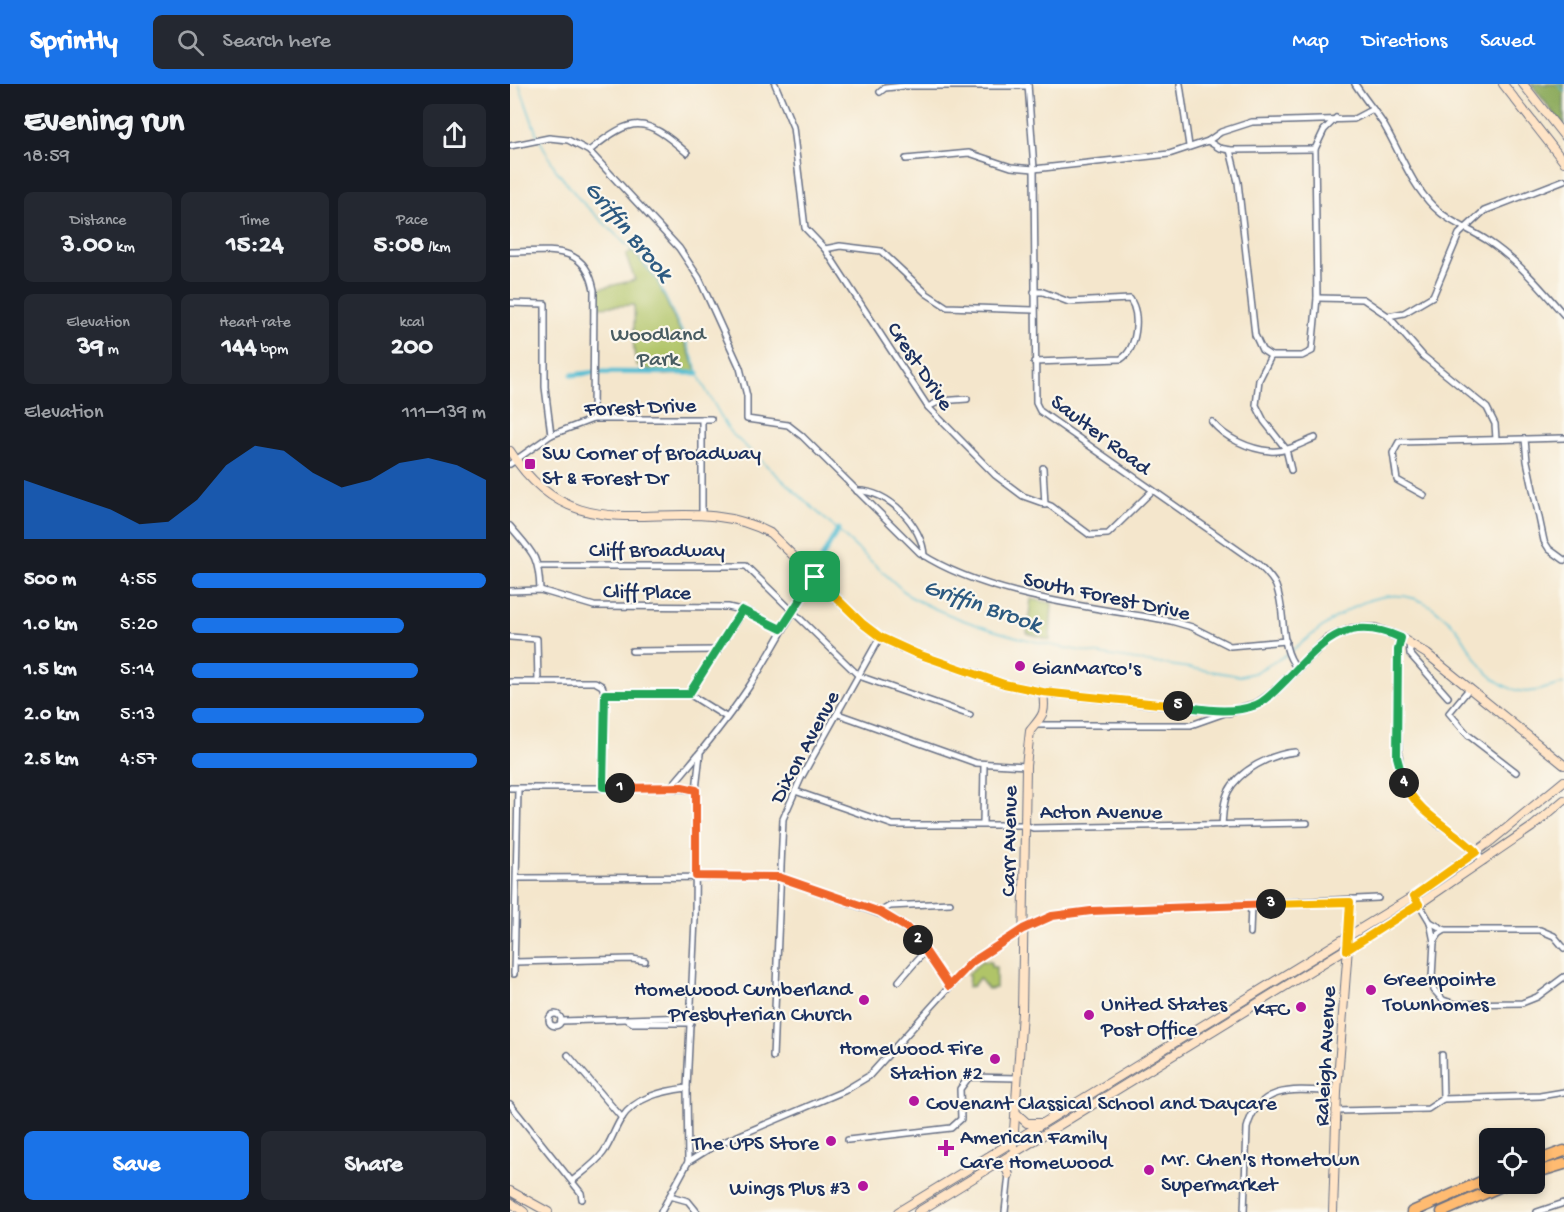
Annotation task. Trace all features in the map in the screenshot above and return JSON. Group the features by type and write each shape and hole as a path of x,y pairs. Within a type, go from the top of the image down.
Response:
{"highway":[{"path":"1545,1158 1564,1151"},
{"path":"1545,1170 1564,1164"},
{"path":"1412,1212 1479,1183"},
{"path":"1442,1212 1483,1194"}],"street":[{"name":"Crest Drive","path":"775,84 793,126 806,228 825,249 928,407 995,475 1023,496 1045,505 1090,535 1108,534 1152,491"},
{"path":"1180,84 1189,146"},
{"path":"1354,84 1373,109 1413,183 1436,209 1509,257 1533,279 1564,315"},
{"path":"1503,84 1564,162"},
{"path":"1523,84 1564,136"},
{"path":"880,92 885,88 904,86 1028,85"},
{"name":"Saulter Road","path":"1028,85 1034,169 1034,398 1040,411 1258,564 1271,577 1278,591 1289,658 1297,668"},
{"path":"1525,114 1538,104"},
{"path":"906,159 969,153 1011,167 1034,169 1169,154 1208,141 1221,132 1252,122 1354,119 1373,109"},
{"path":"1230,150 1238,182 1255,335 1262,350 1271,356 1302,356 1312,351 1317,298 1314,149 1324,130 1336,118"},
{"path":"510,146 534,140 568,140 589,151 614,132 637,123 652,126 664,133 687,153"},
{"path":"1208,141 1218,148 1230,150 1314,149"},
{"name":"South Forest Drive","path":"589,151 679,248 699,278 740,368 747,396 747,419 788,425 924,556 937,564 1019,594 1171,621 1192,627 1230,646 1287,644"},
{"path":"1388,316 1412,309 1432,296 1463,228 1484,212 1564,180"},
{"path":"825,249 840,246 881,251 927,294 947,307 1034,310"},
{"path":"510,252 563,252 577,258 591,277 594,290 593,419"},
{"path":"1034,292 1043,292 1069,302 1130,299 1134,304 1135,317 1134,343 1128,354 1121,359 1034,362"},
{"path":"1317,298 1363,299 1388,316 1423,356 1487,408 1496,424 1496,439"},
{"path":"510,303 545,304 545,387 551,435"},
{"path":"1271,356 1259,380 1257,405 1264,422 1286,449 1292,471"},
{"path":"928,407 940,401 967,399"},
{"name":"Forest Drive","path":"513,462 551,435 571,425 593,419 711,419"},
{"path":"702,419 702,516"},
{"path":"1212,422 1229,438 1270,451 1286,449 1315,438"},
{"path":"1424,495 1397,480 1393,453 1399,442 1564,438"},
{"path":"1525,440 1527,461 1544,541 1549,549 1564,560"},
{"path":"510,451 513,462 552,497 581,512 614,517 702,516 753,525 770,533 863,624 880,637 915,653 974,673 1043,692 1229,712"},
{"path":"1043,468 1045,505"},
{"name":"South Forest Drive","path":"857,491 872,492 889,501 918,532 924,556"},
{"path":"510,526 539,566 540,590"},
{"name":"Cliff Broadway","path":"539,566 742,564 859,676"},
{"path":"670,788 701,752 754,679 781,629 815,577"},
{"name":"Cliff Place","path":"510,591 540,590 594,606 728,607 742,610 781,629"},
{"path":"689,694 742,610"},
{"path":"1035,725 1191,725 1257,704 1328,639 1351,629 1375,628 1409,642 1564,765"},
{"path":"510,637 537,639 539,643 538,682"},
{"name":"Dixon Avenue","path":"773,1057 783,819 795,791 880,637"},
{"path":"1401,638 1398,650 1397,717 1397,757 1400,772 1417,804 1438,824 1462,838 1484,861"},
{"path":"1409,642 1410,654 1448,697"},
{"path":"632,651 718,650"},
{"path":"859,676 970,716"},
{"path":"510,682 595,682 605,694 603,787"},
{"path":"1469,689 1449,713 1468,735 1516,772"},
{"name":"Carr Avenue","path":"1005,1212 1018,1078 1026,766 1030,730 1042,719 1043,692"},
{"path":"605,694 689,694 726,717"},
{"path":"838,714 984,765 1026,766"},
{"path":"661,1212 688,1162 687,1088 696,876 696,790 701,752"},
{"path":"1222,825 1224,803 1234,783 1255,766 1295,752"},
{"path":"1553,755 1564,758"},
{"path":"983,824 984,765"},
{"path":"898,1212 1013,1144 1349,934 1414,896 1476,852 1564,781"},
{"path":"510,788 603,787 696,790"},
{"path":"514,974 518,789"},
{"name":"Acton Avenue","path":"795,791 894,825 983,824 1025,825 1031,828 1307,823"},
{"path":"918,1212 1327,963 1484,861 1564,800"},
{"path":"517,878 779,877 880,912 907,928 949,986"},
{"path":"1414,896 1430,922 1434,942 1432,977 1434,990 1443,1000 1449,1003 1522,1003 1537,998 1564,976"},
{"path":"688,1162 712,1148 833,1096 869,1076 972,962 1023,929 1064,913 1350,902 1378,898"},
{"name":"Raleigh Avenue","path":"1333,1212 1337,1092 1350,902"},
{"path":"880,912 890,906 950,903"},
{"path":"1250,933 1251,905"},
{"path":"1430,922 1445,930 1540,930 1554,936 1564,948"},
{"path":"1434,942 1445,930"},
{"path":"899,981 925,951"},
{"path":"515,962 632,959 645,961"},
{"path":"1327,963 1338,964 1346,971"},
{"path":"561,1021 628,1020 633,1023 653,1020 691,1020"},
{"path":"568,1054 622,1118"},
{"path":"1442,1055 1443,1099"},
{"path":"848,1140 951,1128 961,1119 960,1089 969,1077 1018,1078"},
{"path":"572,1181 595,1163 604,1152 622,1118 651,1096 663,1090 687,1088"},
{"path":"1244,1212 1247,1128 1250,1115 1262,1101 1283,1091 1337,1092"},
{"path":"1336,1111 1428,1109 1443,1099 1530,1097 1564,1092"},
{"path":"510,1104 572,1181 582,1199"},
{"path":"1016,1113 1027,1123 1036,1125 1050,1121"},
{"path":"990,1167 1005,1166 1009,1175"},
{"path":"510,1191 548,1212"},
{"path":"670,1196 688,1201 698,1212"},
{"path":"510,1202 524,1212"},
{"path":"1537,1212 1564,1203"}],"green space":[{"path":"1531,84 1564,84 1564,127"},
{"name":"Woodland Park","path":"632,250 657,280 698,373 664,375 637,365 634,349 634,305 596,307 597,289 635,280 626,256"},
{"path":"1031,599 1052,603 1050,640 1027,633"},
{"path":"982,961 991,962 991,967 996,967 996,988 988,989 979,978 973,986 968,987 969,976 967,975"}],"waterway":[{"name":"Griffin Brook","path":"519,84 537,135 556,170 580,200 637,255 657,280 686,340 702,383 730,432 909,596 988,629 1113,657 1240,676 1254,673 1286,655"},
{"path":"1558,84 1564,91"},
{"path":"572,375 597,372 698,373"},
{"path":"816,569 838,529"},
{"name":"Griffin Brook","path":"1290,652 1321,628 1356,606 1375,598 1394,595 1413,598 1443,615 1456,628 1483,668 1498,682 1519,691 1564,684"}],"place":[{"name":"SW Corner of Broadway St & Forest Dr","path":"530,464"},
{"name":"GianMarco's","path":"1020,666"},
{"name":"Greenpointe Townhomes","path":"1371,990"},
{"name":"Homewood Cumberland Presbyterian Church","path":"864,1000"},
{"name":"KFC","path":"1301,1007"},
{"name":"United States Post Office","path":"1089,1015"},
{"name":"Homewood Fire Station #2","path":"995,1059"},
{"name":"Covenant Classical School and Daycare","path":"914,1101"},
{"name":"The UPS Store","path":"831,1141"},
{"name":"American Family Care Homewood","path":"946,1148"},
{"name":"Mr. Chen's Hometown Supermarket","path":"1149,1170"},
{"name":"Wings Plus #3","path":"863,1186"}],"route":[{"path":"815,577 863,624 880,637 915,653 1004,684 1047,693 1229,712 1257,704 1274,692 1328,639 1351,629 1375,628 1389,633 1401,638 1398,650 1397,757 1405,785 1417,804 1438,824 1462,838 1476,852 1414,896 1419,904 1347,950 1350,902 1171,907 1064,913 1023,929 972,962 949,986 907,928 880,912 779,877 696,876 696,790 682,787 603,787 605,694 689,694 690,689 708,666 742,610 781,629 815,577"}]}
